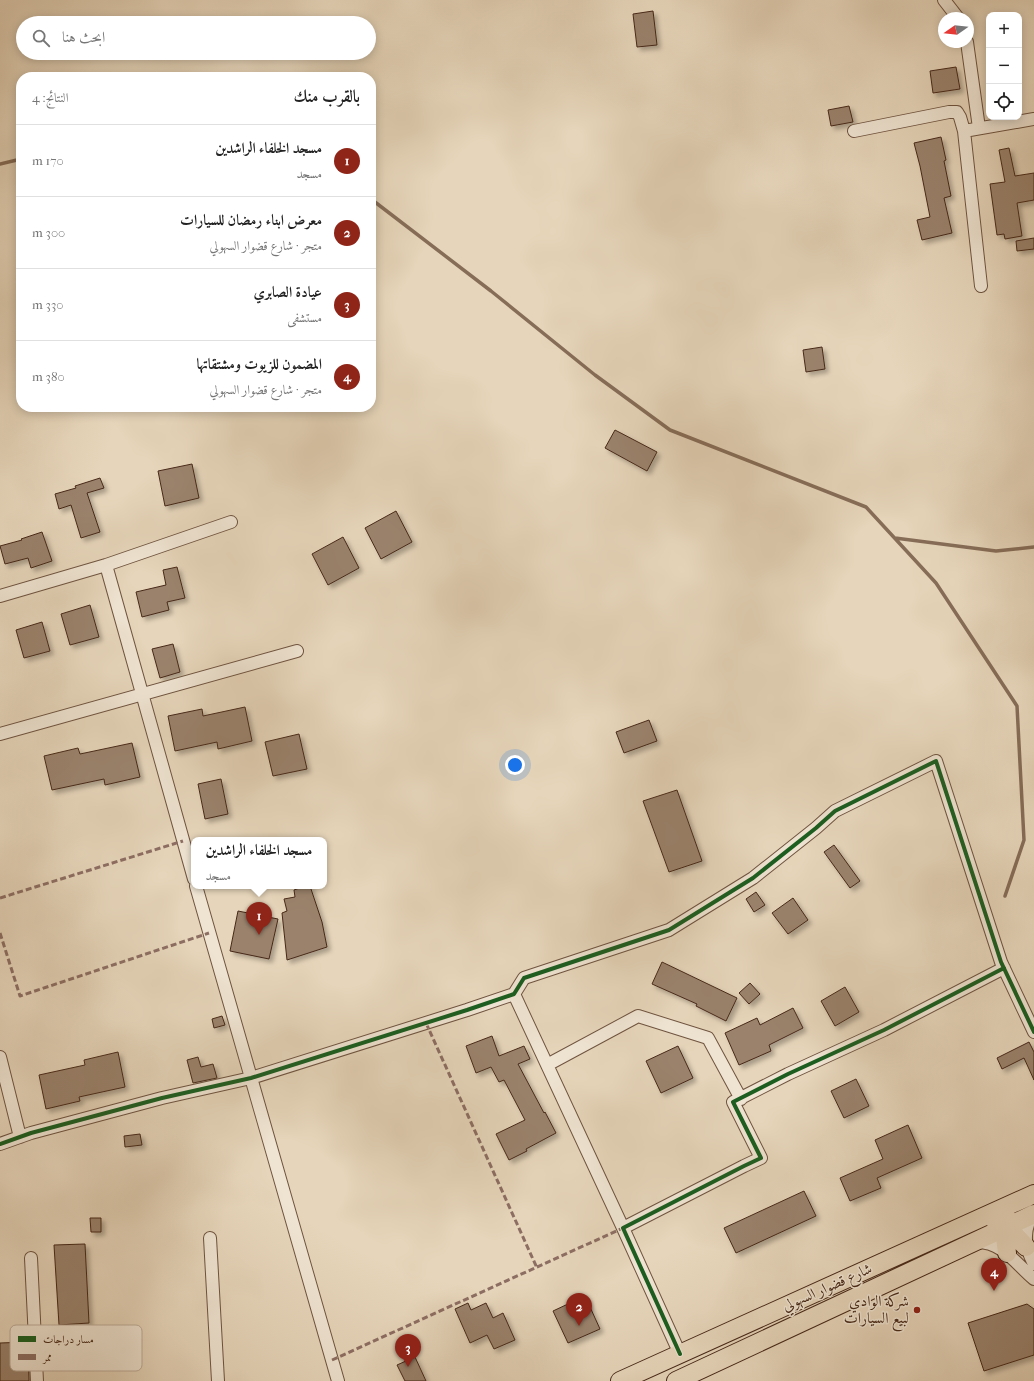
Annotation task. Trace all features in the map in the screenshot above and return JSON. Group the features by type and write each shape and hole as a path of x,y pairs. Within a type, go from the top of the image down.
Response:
{"highway":[{"name":"شارع قضوار السهولي","path":"620,1381 1034,1194"},
{"path":"1007,1254 1005,1227 1014,1203"},
{"name":"شارع قضوار السهولي","path":"676,1381 972,1244 1033,1214"},
{"path":"979,1219 988,1220 1005,1227 1017,1236 1026,1247"}],"street":[{"path":"944,0 953,12"},
{"path":"968,48 979,128"},
{"path":"854,131 949,112 957,112 964,131 981,286"},
{"path":"964,131 1034,119"},
{"path":"0,596 106,564 231,522"},
{"path":"106,564 191,868"},
{"path":"0,734 297,651"},
{"path":"0,1144 20,1136 162,1098 251,1078 514,994 524,978 669,930 753,878 836,812 936,761 1004,968 1034,1032"},
{"path":"197,889 338,1381"},
{"path":"623,1228 760,1158 733,1102 788,1074 884,1030 1004,968"},
{"path":"514,994 680,1354"},
{"path":"547,1065 638,1016 708,1038 741,1099"},
{"path":"0,1057 20,1136"},
{"path":"1033,1214 1027,1226 1025,1240 1026,1247 1034,1264"},
{"path":"210,1238 218,1381"},
{"path":"972,1244 977,1242 993,1244 1000,1248 1034,1279"},
{"path":"31,1258 34,1325"},
{"path":"37,1371 37,1381"}],"building":[{"path":"653,11 657,45 637,47 633,14"},
{"path":"956,67 960,89 933,93 930,71"},
{"path":"849,106 853,122 831,126 828,110"},
{"path":"941,137 951,196 944,198 952,233 922,240 917,220 930,217 914,143"},
{"path":"1009,148 1015,176 1034,173 1034,200 1017,203 1022,236 1005,239 1004,234 997,235 990,184 1005,182 999,150"},
{"path":"1034,238 1034,249 1017,251 1016,241"},
{"path":"822,347 825,369 806,372 803,350"},
{"path":"615,430 657,452 647,471 605,448"},
{"path":"192,464 199,498 165,506 158,471"},
{"path":"100,478 104,488 87,493 100,532 81,538 71,505 59,509 55,494 76,488 75,486"},
{"path":"396,511 412,542 381,559 365,528"},
{"path":"42,532 52,561 31,568 28,558 5,564 0,546 22,540 21,539"},
{"path":"343,537 359,568 328,585 312,554"},
{"path":"177,567 185,598 167,602 169,610 142,617 136,592 166,585 163,570"},
{"path":"90,605 99,637 70,645 61,614"},
{"path":"42,622 50,651 24,658 16,630"},
{"path":"173,644 180,672 160,678 152,649"},
{"path":"245,707 252,741 218,749 217,742 175,751 168,716 202,709 203,716"},
{"path":"649,720 657,741 624,753 616,732"},
{"path":"299,734 307,769 273,776 265,742"},
{"path":"132,743 140,777 105,785 104,779 52,790 44,756 78,748 80,754"},
{"path":"221,779 228,814 205,819 198,784"},
{"path":"677,790 702,861 669,872 643,801"},
{"path":"834,845 860,881 850,888 824,852"},
{"path":"311,889 322,922 327,947 287,960 282,913 287,911 284,899 295,897 294,890"},
{"path":"756,892 765,905 754,912 746,899"},
{"path":"793,898 808,920 788,934 772,913"},
{"path":"238,911 278,919 269,959 230,951"},
{"path":"662,962 737,998 726,1021 696,1006 697,1004 652,984"},
{"path":"750,983 760,994 749,1004 739,993"},
{"path":"845,987 859,1012 835,1026 821,1001"},
{"path":"793,1008 803,1028 769,1045 771,1051 739,1065 725,1033 757,1018 760,1025"},
{"path":"222,1016 225,1025 214,1028 212,1019"},
{"path":"492,1036 499,1056 524,1046 530,1059 518,1064 556,1133 509,1160 496,1134 525,1120 504,1080 499,1082 491,1067 476,1073 466,1046"},
{"path":"1029,1042 1034,1052 1034,1080 1024,1058 1002,1069 997,1058"},
{"path":"678,1046 693,1078 661,1093 646,1061"},
{"path":"118,1052 125,1087 79,1097 80,1101 46,1109 39,1075 85,1065 84,1060"},
{"path":"198,1057 201,1067 213,1064 217,1078 193,1083 187,1060"},
{"path":"856,1079 869,1106 844,1118 831,1091"},
{"path":"908,1125 922,1158 877,1178 881,1188 850,1201 840,1178 883,1159 875,1140"},
{"path":"140,1134 142,1145 125,1147 124,1136"},
{"path":"804,1191 816,1216 736,1253 724,1228"},
{"path":"90,1218 101,1218 101,1232 91,1232"},
{"path":"85,1244 89,1323 59,1325 54,1245"},
{"path":"585,1296 600,1329 568,1343 553,1311"},
{"path":"468,1303 471,1310 486,1303 493,1318 503,1313 515,1340 494,1349 487,1335 470,1343 455,1309"},
{"path":"1027,1304 1034,1309 1034,1355 984,1371 968,1323"},
{"path":"0,1343 10,1343 10,1371 29,1371 29,1381 0,1381"},
{"path":"415,1357 426,1381 405,1381 397,1365"}],"waterway":[{"path":"0,164 16,160"},
{"path":"376,203 491,291 595,375 670,430 866,507 936,583 1017,706 1024,840 1005,896"},
{"path":"895,538 996,551 1034,547"}],"marked path":[{"path":"0,898 183,841"},
{"path":"0,933 20,996 209,933"},
{"path":"426,1023 537,1268"},
{"path":"332,1360 623,1228"}],"cycle path":[{"path":"0,1144 31,1133 162,1098 251,1078 514,994 524,978 669,930 753,878 835,811 936,761 1001,962 1034,1032"},
{"path":"680,1354 623,1228 761,1158 733,1102 788,1074 884,1030 1004,968"}],"place":[{"name":"مسجد الخلفاء الراشدين","path":"259,935"},
{"name":"المضمون للزيوت ومشتقاتها","path":"994,1291"},
{"name":"شركة الوادي لبيع السيارات","path":"917,1310"},
{"name":"معرض ابناء رمضان للسيارات","path":"579,1326"},
{"name":"عيادة الصابري","path":"408,1367"}]}
